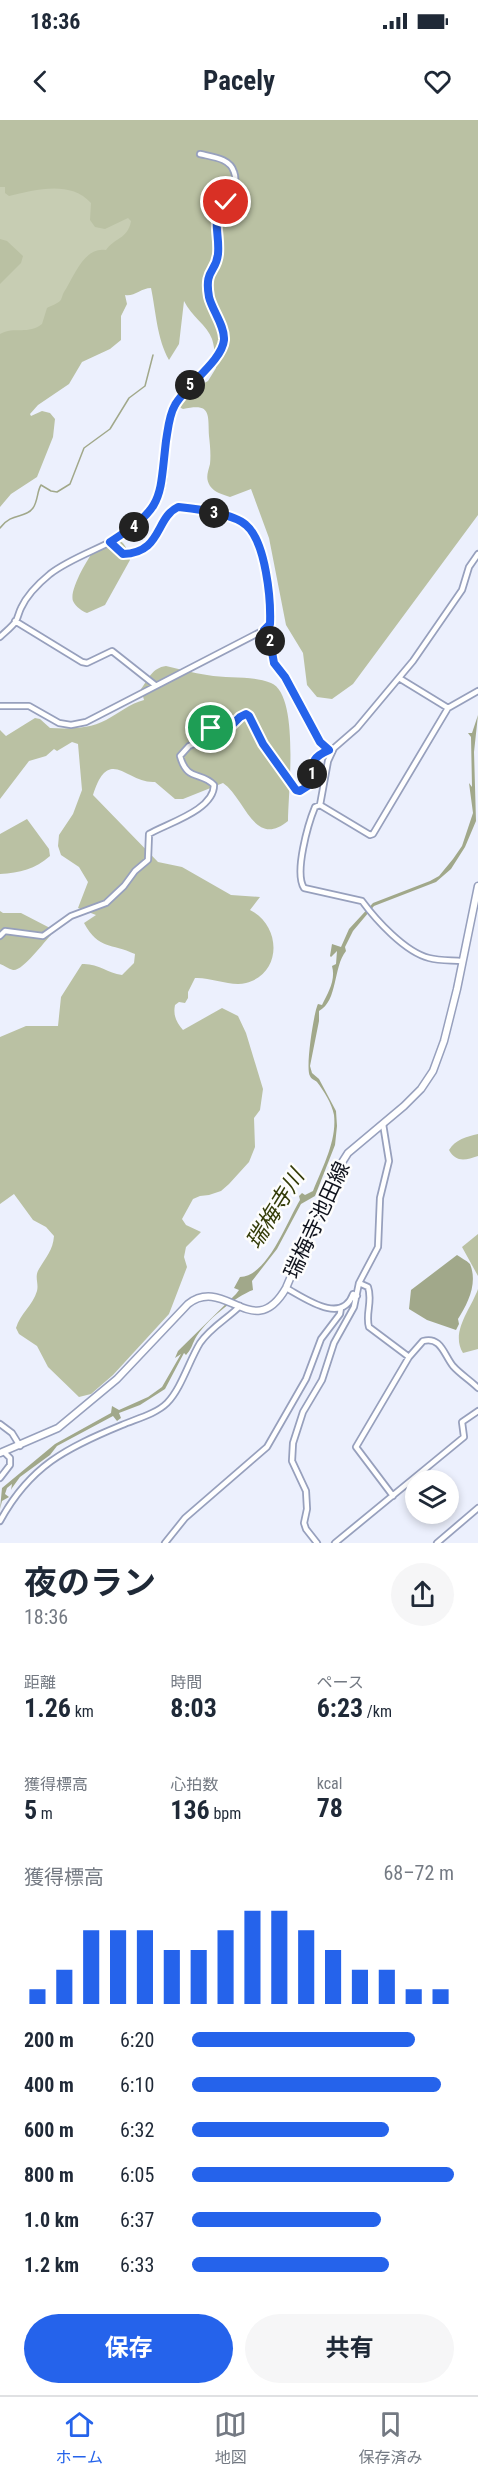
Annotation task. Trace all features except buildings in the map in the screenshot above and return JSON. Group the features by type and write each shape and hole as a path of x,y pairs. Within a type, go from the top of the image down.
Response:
{"main road":[{"name":"瑞梅寺池田線","path":"240,1306 255,1311 269,1310 277,1302 334,1175 348,1152 421,1089 433,1071 444,1041 478,886"},
{"path":"2,1453 58,1428 117,1379 188,1304 197,1298 214,1297 240,1306"}],"street":[{"path":"0,637 15,621 37,585 51,573 132,528 155,505 162,486 169,421 173,408 183,393 220,352 224,340 210,301 207,277 218,256 216,222 219,210 233,190 235,180 234,172 229,164 222,159 200,154"},
{"path":"0,706 29,705 59,723 71,725 86,722 104,715 155,685 264,630 270,624 263,560 254,536 240,521 216,513 178,507 173,510 154,538 142,550 123,554 110,542"},
{"path":"0,936 5,931 43,936 71,916 94,909 113,897 135,871 148,860 149,834 190,814 211,796 214,785 211,781 189,773 182,766 180,756 189,746 204,741 211,728 229,728 246,714 263,744 296,790 300,791 311,784 311,767 315,757 330,752 357,728 399,678 462,591 469,567 478,554"},
{"path":"15,621 82,662 87,663 112,651 155,685"},
{"path":"264,630 270,641 274,663 285,677 320,742 330,752"},
{"path":"399,678 448,708"},
{"path":"320,805 370,835 374,834 448,708 478,691"},
{"path":"320,805 330,752"},
{"path":"320,805 315,807 309,823 299,873 301,885 316,893 362,901 373,916 427,958 462,961"},
{"path":"316,1543 304,1523 307,1509 306,1491 292,1461 293,1443 303,1412 322,1380 334,1343 352,1311 359,1283 378,1247 380,1198 389,1161 383,1124"},
{"path":"359,1283 368,1287 370,1293 369,1328 410,1356"},
{"path":"285,1288 326,1308 341,1308 351,1301 353,1294 357,1296"},
{"path":"0,1521 14,1495 22,1486 35,1473 68,1449 151,1413 167,1403 202,1341 214,1327 240,1306"},
{"path":"165,1543 185,1518 267,1447 306,1379 321,1339 340,1314 341,1308"},
{"path":"393,1496 356,1447 410,1356 423,1341 432,1340 440,1345 451,1364 478,1388"},
{"path":"335,1543 464,1437 462,1422 478,1411"},
{"path":"0,1424 12,1433 20,1446"},
{"path":"0,1478 10,1465 10,1458 2,1453"},
{"path":"437,1543 478,1508"}],"shaded area":[{"path":"0,120 478,120 478,515 353,684 332,699 317,697 307,685 303,653 286,625 269,538 251,489 230,497 212,488 207,478 210,464 208,416 199,407 183,409 179,407 195,388 208,381 216,368 214,346 210,334 184,301 179,344 169,360 159,334 151,288 125,295 127,304 121,316 121,340 110,349 82,362 69,384 38,405 30,414 31,416 42,411 50,413 55,419 53,437 37,477 11,494 0,507 0,334 32,329 42,324 47,308 61,300 80,264 92,253 106,250 124,235 131,221 128,218 105,229 95,227 90,220 91,203 73,191 52,189 9,196 5,193 5,187 0,187"},
{"path":"0,131 141,222 0,409"},
{"path":"0,239 7,241 23,256 21,263 0,284"},
{"path":"115,538 124,544 130,560 105,605 87,613 73,601 76,582 95,549"},
{"path":"166,666 202,674 255,679 271,683 280,691 286,706 290,746 288,821 276,828 267,829 258,825 223,783 183,799 175,799 155,782 145,781 112,769 99,780 93,795 158,862 182,867 231,895 260,897 250,910 268,926 272,937 274,948 267,969 258,978 240,984 195,978 185,1003 179,1002 175,1005 174,1012 183,1030 222,1008 238,1016 246,1033 263,1089 260,1110 254,1118 255,1147 249,1162 221,1191 193,1199 182,1219 186,1225 201,1232 186,1247 184,1257 187,1267 169,1314 113,1375 91,1394 79,1397 48,1367 37,1346 19,1334 16,1328 35,1296 38,1272 51,1249 54,1236 46,1227 33,1220 14,1194 0,1204 0,1037 26,1026 58,1026 61,997 82,964 93,965 122,975 134,963 135,954 100,942 90,932 84,923 96,915 78,908 88,882 79,867 61,855 58,846 59,835 73,814 82,790 78,744 72,742 57,751 54,749 46,756 29,761 0,799 0,730 6,736 35,718 40,719 50,728 79,728 99,723 144,700 141,689 154,671"},
{"name":"瑞梅寺川","path":"478,715 474,752 476,821 465,847 451,869 436,882 374,906 353,931 345,947 346,951 329,1000 319,1011 310,1066 336,1111 337,1126 335,1145 315,1196 301,1204 277,1249 252,1281 253,1290 230,1304 205,1325 188,1353 186,1355 184,1353 165,1389 140,1405 119,1413 121,1418 117,1421 113,1416 57,1446 50,1455 20,1477 11,1490 12,1484 7,1488 5,1494 9,1497 2,1501 0,1509 2,1488 55,1444 111,1413 112,1406 119,1410 148,1397 162,1387 181,1354 175,1358 178,1351 236,1294 239,1290 234,1288 240,1277 259,1268 268,1258 300,1200 299,1196 302,1193 305,1195 313,1191 328,1154 334,1125 331,1106 309,1071 316,1009 318,1004 322,1005 329,991 333,976 332,966 336,964 337,951 330,956 332,944 341,947 349,929 373,903 439,876 462,846 473,813 469,783 472,787 471,737 468,733 472,733"},
{"path":"27,819 49,849 50,856 27,870 0,874 0,834"},
{"path":"0,911 21,913 50,928 51,935 27,962 17,969 13,970 0,964"},
{"path":"478,1134 478,1156 458,1159 449,1150 465,1137"},
{"path":"478,1234 478,1276 462,1247"},
{"path":"457,1255 470,1264 473,1278 471,1293 458,1319 459,1324 456,1330 427,1320 409,1309 411,1290"},
{"path":"478,1289 478,1349 463,1353 459,1337 460,1329"}],"waterway":[{"path":"0,528 9,520 26,514 33,508 41,485 57,492 70,484 84,448 110,429 129,398 145,386 153,355"}],"route":[{"path":"211,728 229,728 240,717 246,714 249,716 263,744 296,790 300,791 311,784 311,767 315,757 329,750 320,742 273,659 270,641 264,630 270,624 270,608 263,560 254,536 245,524 216,513 178,507 173,510 148,546 142,550 123,554 110,542 132,528 155,505 162,486 166,442 173,408 183,393 220,352 224,334 210,301 207,277 218,256 216,222 219,210 226,202"}]}
